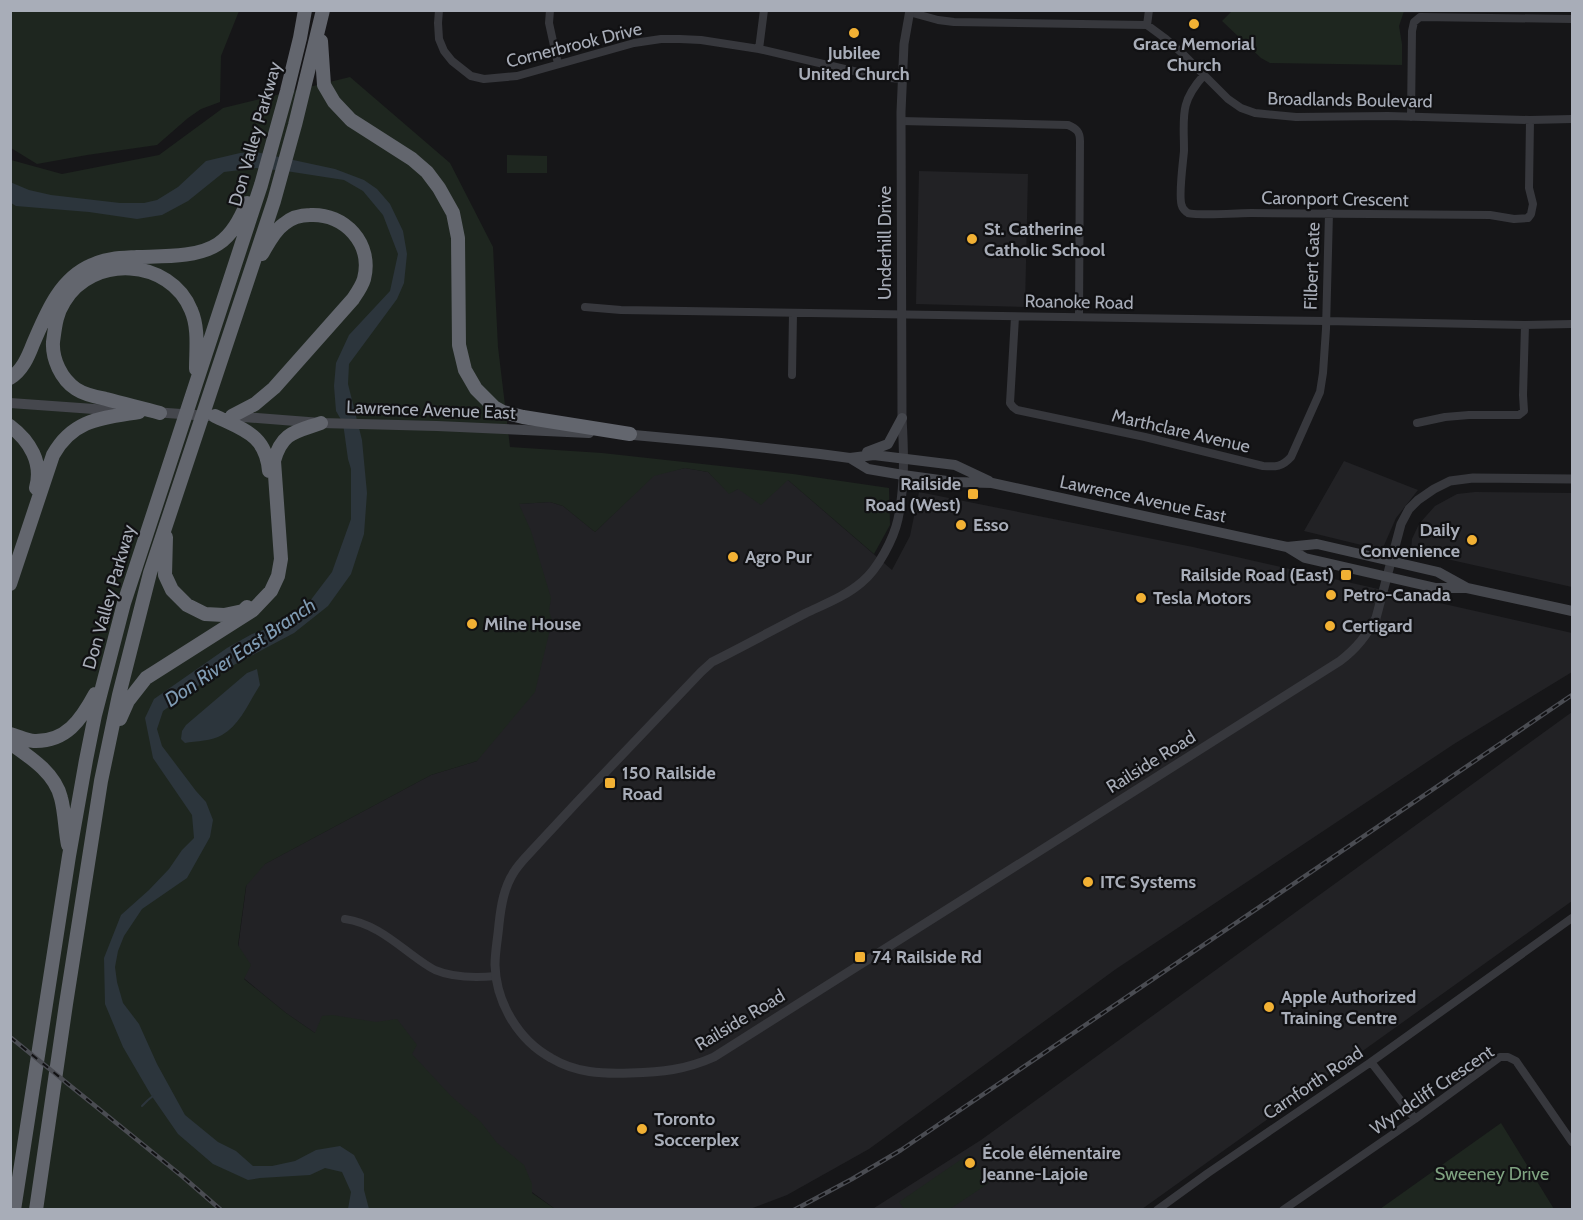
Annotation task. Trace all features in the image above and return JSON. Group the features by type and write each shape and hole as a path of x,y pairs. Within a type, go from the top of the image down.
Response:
{"highway":[{"name":"Don Valley Parkway","path":"14,1209 69,856 86,760 105,676 131,581 261,185 300,38 305,10"},
{"name":"Don Valley Parkway","path":"36,1209 101,781 119,695 150,573 274,201 323,10"},
{"path":"320,25 324,85 334,102 351,120 412,159 427,172 453,213 458,238 459,345 465,370 476,389 502,412 630,434"},
{"path":"10,378 17,374 28,355 60,291 74,276 90,266 111,258 197,252 218,244 234,229 249,198 261,185"},
{"path":"225,416 255,404 274,388 353,299 364,279 365,255 357,237 343,223 327,216 301,216 284,224 276,231 250,274"},
{"path":"160,413 90,395 76,389 56,366 53,347 56,321 64,302 80,284 106,270 128,268 147,271 166,279 180,292 191,308 197,327 196,384"},
{"path":"10,584 53,455 59,445 73,430 85,423 139,412"},
{"path":"165,529 165,575 172,590 187,605 205,614 224,615 243,611 262,593 271,580 275,559 266,452 251,433 225,416"},
{"path":"110,742 128,701 146,678 253,610 271,591 278,576 280,559 274,461 284,439 294,432 321,423"},
{"path":"10,426 21,434 31,448 37,461 38,475 37,485 10,563"},
{"path":"10,734 31,741 51,740 73,729 87,710 105,676"},
{"path":"10,743 50,777 60,796 69,856"}],"main road":[{"name":"Lawrence Avenue East","path":"10,403 321,423 630,434 850,458 874,455 955,465 992,483"},
{"path":"850,458 888,444 902,418"},
{"name":"Lawrence Avenue East","path":"850,458 868,469 954,482 992,483 1287,547 1317,544 1438,572 1467,588"},
{"name":"Lawrence Avenue East","path":"1287,547 1305,558 1387,577 1436,588 1467,588 1572,611"}],"street":[{"name":"Cornerbrook Drive","path":"439,10 439,39 444,51 471,76 484,79 517,76 634,43 661,39 701,40 759,49 879,77 902,79"},
{"path":"550,10 549,23 558,64"},
{"path":"759,49 764,10"},
{"path":"910,11 938,20 954,22 1147,25 1149,10"},
{"name":"Underhill Drive","path":"903,475 901,121 904,44 910,11"},
{"path":"1411,117 1412,31 1414,22 1420,17 1572,19"},
{"name":"Broadlands Boulevard","path":"1147,25 1166,39 1228,99 1255,113 1296,117 1572,119"},
{"name":"Caronport Crescent","path":"1204,75 1190,93 1184,106 1181,203 1186,212 1196,215 1329,213 1490,215 1514,219 1528,218 1533,210 1529,188 1530,120"},
{"path":"901,121 1068,125 1076,129 1080,135 1079,317"},
{"name":"Filbert Gate","path":"1325,321 1329,213"},
{"name":"Roanoke Road","path":"585,307 609,310 1015,317 1572,324"},
{"path":"792,375 793,313"},
{"name":"Marthclare Avenue","path":"1015,317 1010,393 1010,403 1013,407 1024,412 1057,417 1271,467 1285,463 1291,457 1320,392 1325,321"},
{"path":"1417,423 1468,415 1519,415 1524,411 1525,325"},
{"name":"Railside Road","path":"903,475 896,528 878,564 863,581 836,599 712,662 653,721 515,870 508,883 500,918 495,963 496,976 505,1009 513,1023 535,1048 572,1068 604,1074 662,1072 697,1065 730,1047 1340,661 1357,648 1369,631 1379,609 1401,524 1418,500 1434,489 1450,481 1473,478 1572,479"},
{"name":"Carnforth Road","path":"1157,1209 1371,1062 1572,918"},
{"path":"345,919 373,927 423,963 441,972 463,977 496,976"},
{"name":"Wyndcliff Crescent","path":"1283,1209 1500,1058 1508,1057 1516,1061 1572,1139"},
{"path":"1371,1062 1415,1119"}],"shaded area":[{"name":"St. Catherine Catholic School","path":"919,171 1028,174 1025,307 916,304"},
{"path":"1344,461 1418,490 1396,518 1382,550 1304,531"},
{"path":"685,468 708,472 729,493 738,489 788,480 892,570 910,536 919,492 1193,547 1572,633 1572,672 1454,744 1116,969 869,1149 787,1195 750,1209 555,1209 286,1013 235,971 248,873 431,775 477,761 519,520 517,504 550,502 563,506 595,532 654,475"},
{"path":"1475,492 1572,493 1572,587 1411,551 1412,539 1419,524 1435,506 1457,494"},
{"path":"1572,712 1572,901 1142,1209 871,1210 981,1140"}],"green space":[{"path":"1233,10 1404,11 1399,26 1402,65 1270,63 1261,58 1222,21"},
{"path":"10,11 239,11 221,56 220,102 201,109 157,145 37,164 11,148"},
{"path":"350,77 450,163 493,247 498,347 510,447 602,453 793,474 889,488 890,525 874,554 788,480 761,505 738,489 729,494 708,472 685,468 654,476 595,532 563,506 550,502 519,504 531,531 551,598 549,611 552,621 535,692 477,761 431,775 265,864 246,886 238,945 251,965 244,979 315,1033 322,1016 332,1015 376,1022 397,1019 417,1045 412,1054 451,1096 481,1122 497,1143 524,1165 532,1184 532,1193 555,1209 11,1209 11,160 62,174 159,155 223,108"},
{"path":"507,155 547,156 547,173 507,173"},
{"name":"Sweeney Drive","path":"1501,1123 1554,1209 1380,1209"},
{"path":"969,1154 989,1183 950,1209 904,1209 899,1202"}],"water":[{"name":"Don River East Branch","path":"256,152 335,169 364,180 377,189 390,204 403,231 407,254 404,283 397,299 349,364 348,384 362,440 367,493 364,534 351,574 328,606 294,633 211,677 163,711 157,729 162,746 206,802 213,820 210,837 187,878 142,909 124,936 115,967 123,1003 139,1024 157,1064 185,1115 253,1166 272,1166 295,1161 316,1150 340,1146 354,1155 364,1174 364,1190 369,1209 348,1209 351,1192 342,1172 325,1168 310,1175 248,1180 213,1164 178,1134 151,1095 123,1047 105,1004 104,958 121,915 169,869 182,850 194,838 192,815 153,758 145,718 154,699 227,648 252,634 286,622 310,601 332,572 351,519 351,469 343,423 336,411 334,386 336,363 349,335 390,291 398,254 383,215 363,191 344,180 286,171 256,168 224,172 188,201 162,215 137,219 89,212 16,206 11,203 10,182 29,190 51,195 120,203 144,203 157,200 178,187 206,161 240,153"},
{"path":"257,669 260,685 239,719 228,731 209,740 185,743 181,739 186,725 247,673"}],"waterway":[{"path":"142,1106 153,1096"}],"railway":[{"path":"794,1210 901,1150 1572,695"},
{"path":"10,1037 221,1210"}],"place":[{"name":"Grace Memorial Church","path":"1194,24"},
{"name":"Jubilee United Church","path":"854,33"},
{"name":"St. Catherine Catholic School","path":"972,239"},
{"name":"Railside Road (West)","path":"973,494"},
{"name":"Esso","path":"961,525"},
{"name":"Daily Convenience","path":"1472,540"},
{"name":"Agro Pur","path":"733,557"},
{"name":"Railside Road (East)","path":"1346,575"},
{"name":"Petro-Canada","path":"1331,595"},
{"name":"Tesla Motors","path":"1141,598"},
{"name":"Milne House","path":"472,624"},
{"name":"Certigard","path":"1330,626"},
{"name":"150 Railside Road","path":"610,783"},
{"name":"ITC Systems","path":"1088,882"},
{"name":"74 Railside Rd","path":"860,957"},
{"name":"Apple Authorized Training Centre","path":"1269,1007"},
{"name":"Toronto Soccerplex","path":"642,1129"},
{"name":"École élémentaire Jeanne-Lajoie","path":"970,1163"}]}
